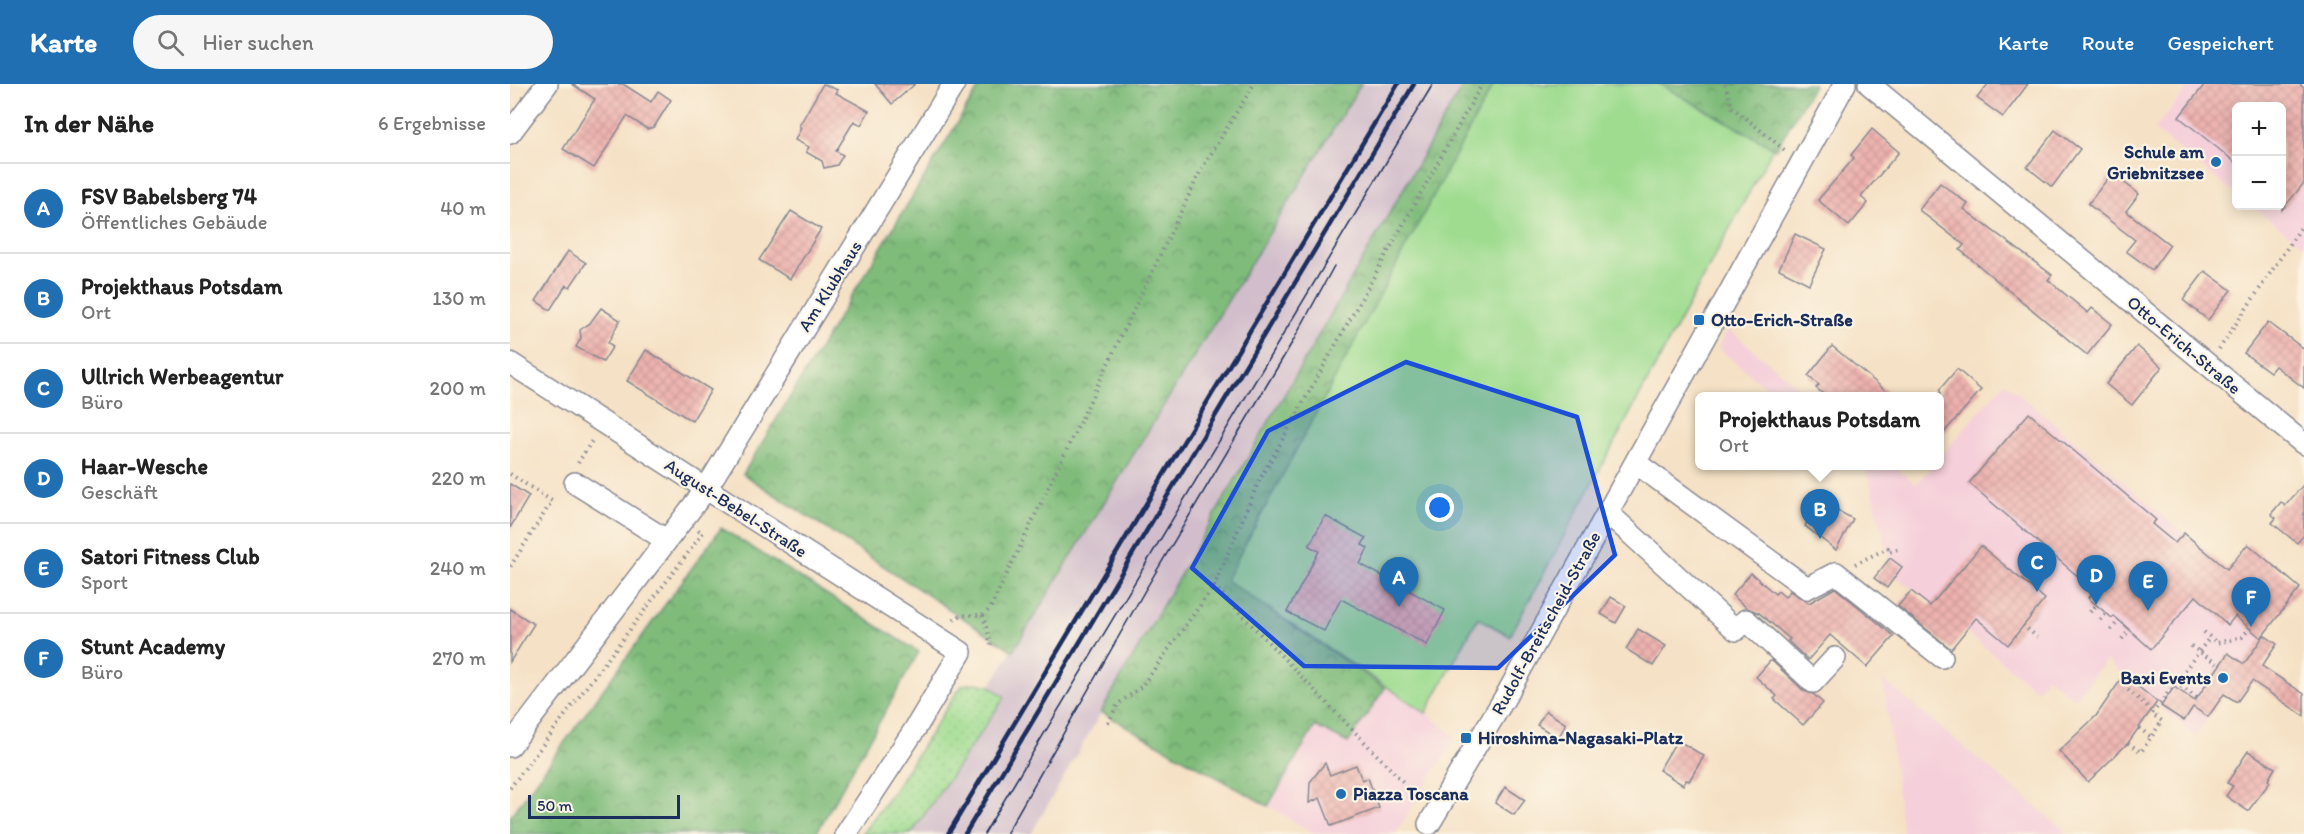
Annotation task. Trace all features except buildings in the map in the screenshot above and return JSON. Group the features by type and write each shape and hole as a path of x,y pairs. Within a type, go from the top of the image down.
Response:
{"street":[{"path":"510,133 547,84"},
{"name":"Am Klubhaus","path":"510,746 706,489 954,84"},
{"name":"Rudolf-Breitscheid-Straße","path":"1429,825 1501,704 1845,84"},
{"name":"Otto-Erich-Straße","path":"1869,84 2304,444"},
{"name":"August-Bebel-Straße","path":"510,363 961,652 915,729 846,834"},
{"path":"1635,463 1807,588 1836,573 1942,657"},
{"path":"575,483 666,540"},
{"name":"Rudolf-Breitscheid-Straße","path":"1608,513 1736,630 1746,620 1813,682 1835,658"}],"path":[{"path":"954,620 961,615 983,615 990,609 1202,170 1254,84"},
{"path":"1108,723 1118,704 1142,686 1214,586 1258,483 1482,84"},
{"path":"1725,84 1732,107 1801,164"},
{"path":"2209,365 2304,223"},
{"path":"510,474 552,501 510,567"},
{"path":"510,788 704,533 683,518"},
{"path":"1836,573 1888,548 1889,552 1901,548"},
{"path":"2038,569 2051,554"},
{"path":"1214,586 1405,784"},
{"path":"2090,612 2096,605"},
{"path":"2100,620 2106,613"},
{"path":"983,615 992,645"},
{"path":"2111,630 2119,620"},
{"path":"2023,626 2037,637"},
{"path":"2204,632 2217,643 2242,637 2250,628"},
{"path":"2122,639 2130,630"},
{"path":"2154,712 2174,682 2211,637"},
{"path":"2192,646 2220,665"},
{"path":"2166,676 2197,698"},
{"path":"2128,690 2162,721 2141,752 2128,743"},
{"path":"2139,728 2151,737"}],"highlighted area":[{"path":"1406,362 1577,417 1615,555 1498,668 1304,666 1192,568 1268,431"}],"shaded area":[{"path":"1361,84 1464,84 1031,834 899,834"},
{"name":"Schule am Griebnitzsee","path":"2191,84 2304,84 2304,246 2257,210 2286,210 2286,102 2232,102 2232,191 2154,130"},
{"path":"1728,329 1804,392 1772,392 1718,348"},
{"path":"2005,382 2278,613 2195,737 2106,660 2074,699 2047,677 2036,690 1923,596 1896,577 1902,567 1890,558 1866,470 1898,470 1916,484 1929,470 1944,470 1944,452"},
{"path":"1883,680 2069,834 1903,834"},
{"path":"1385,688 1426,713 1456,737 1395,834 1315,834 1268,806 1315,726 1348,743"}],"green space":[{"path":"981,84 1361,84 1013,651 743,474"},
{"path":"1464,84 1494,84 1226,580 1385,688 1348,743 1315,726 1268,806 1101,712"},
{"path":"1494,84 1659,84 1773,148 1510,636 1478,618 1426,713 1226,580"},
{"path":"1659,84 1814,84 1776,149"},
{"path":"721,528 919,652 816,834 510,834 510,817"},
{"path":"977,683 990,686 1005,697 911,834 862,834 893,792 955,695 963,685"}],"tram line":[{"path":"984,834 1433,84"},
{"path":"1006,834 1144,592 1293,341 1334,266"}],"railway":[{"path":"948,834 1398,84"},
{"path":"965,834 1414,84"}],"place":[{"name":"Schule am Griebnitzsee","path":"2216,162"},
{"name":"Otto-Erich-Straße","path":"1699,320"},
{"name":"Projekthaus Potsdam","path":"1820,539"},
{"name":"Ullrich Werbeagentur","path":"2037,592"},
{"name":"Haar-Wesche","path":"2096,605"},
{"name":"FSV Babelsberg 74","path":"1399,607"},
{"name":"Satori Fitness Club","path":"2148,611"},
{"name":"Stunt Academy","path":"2251,627"},
{"name":"Baxi Events","path":"2223,678"},
{"name":"Hiroshima-Nagasaki-Platz","path":"1466,738"},
{"name":"Piazza Toscana","path":"1341,794"}]}
